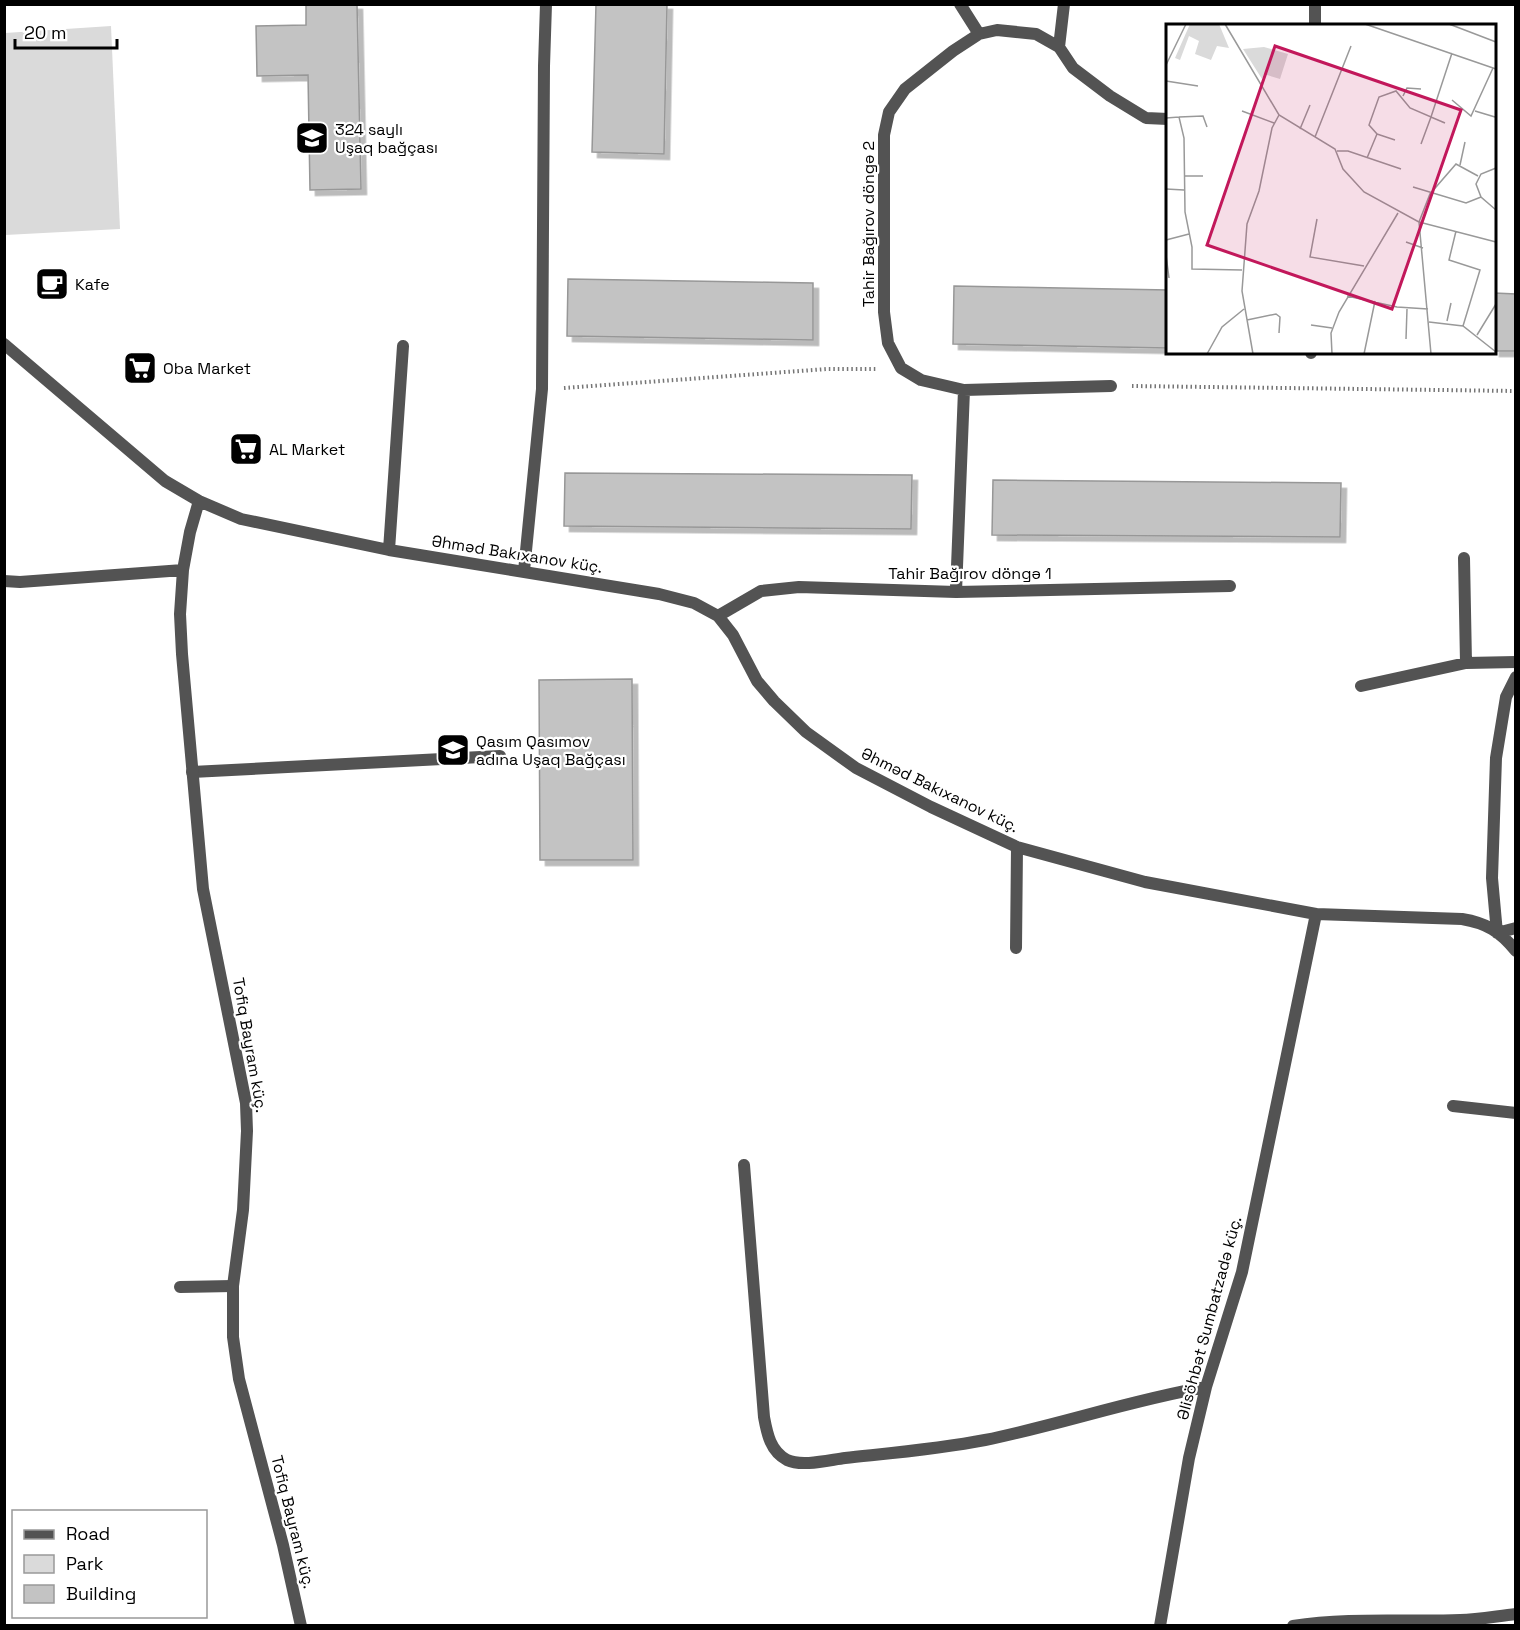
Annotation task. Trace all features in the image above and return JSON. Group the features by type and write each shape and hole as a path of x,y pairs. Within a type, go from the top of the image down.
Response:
{"street":[{"path":"524,571 542,389 546,4"},
{"path":"960,4 979,34"},
{"path":"1059,47 1064,4"},
{"path":"1315,4 1315,24"},
{"name":"Tahir Bağırov döngə 2","path":"901,368 888,343 884,312 884,135 889,112 905,89 953,51 979,34 997,30 1036,34 1059,47 1073,68 1110,96 1146,118 1166,119"},
{"name":"Əhməd Bakıxanov küç.","path":"4,344 165,481 199,501 241,519 389,550 659,594 694,603 718,616 733,635 757,681 806,732 856,768 931,807 1017,847 1144,882 1316,914 1462,919 1483,923 1515,951"},
{"path":"389,550 403,346"},
{"path":"901,368 921,380 964,390 1111,386"},
{"path":"956,592 964,390"},
{"name":"Tofiq Bayram küç.","path":"199,501 183,570 180,614 203,889 246,1103 243,1210 233,1286 233,1337 239,1379 283,1545 301,1626"},
{"path":"1464,558 1466,663"},
{"path":"4,581 20,582 183,570"},
{"name":"Tahir Bağırov döngə 1","path":"718,616 761,591 799,587 956,592 1230,586"},
{"path":"1361,686 1466,663 1515,662"},
{"path":"1515,677 1506,697 1498,736 1492,879 1497,933 1515,928"},
{"path":"192,772 500,756"},
{"path":"1016,948 1017,847"},
{"name":"Əlisöhbət Sumbatzadə küç.","path":"1160,1626 1189,1458 1206,1387 1242,1272 1316,914"},
{"path":"1453,1106 1515,1113"},
{"path":"744,1166 764,1417 768,1438 777,1452 788,1460 802,1462 861,1456 984,1440 1165,1394 1206,1387"},
{"path":"180,1287 233,1286"},
{"path":"1293,1626 1323,1621 1462,1620 1515,1614"}],"path":[{"path":"542,389 827,369 901,368"},
{"path":"1111,386 1515,391"}],"green space":[{"path":"111,26 120,229 5,235 5,33"}],"building":[{"path":"306,4 357,4 361,189 310,190 308,75 257,76 256,26 306,25"},
{"path":"596,4 667,4 664,154 592,152"},
{"path":"568,279 813,283 813,340 567,336"},
{"path":"954,286 1166,290 1166,348 953,344"},
{"path":"1496,293 1516,294 1516,351 1496,351"},
{"path":"565,473 912,475 911,529 564,526"},
{"path":"993,480 1341,483 1340,537 992,535"},
{"path":"632,679 633,860 540,860 539,680"}],"place":[{"name":"324 saylı Uşaq bağçası","path":"312,138"},
{"name":"Kafe","path":"52,284"},
{"name":"Oba Market","path":"140,368"},
{"name":"AL Market","path":"246,449"},
{"name":"Qasım Qasımov adına Uşaq Bağçası","path":"453,750"}]}
